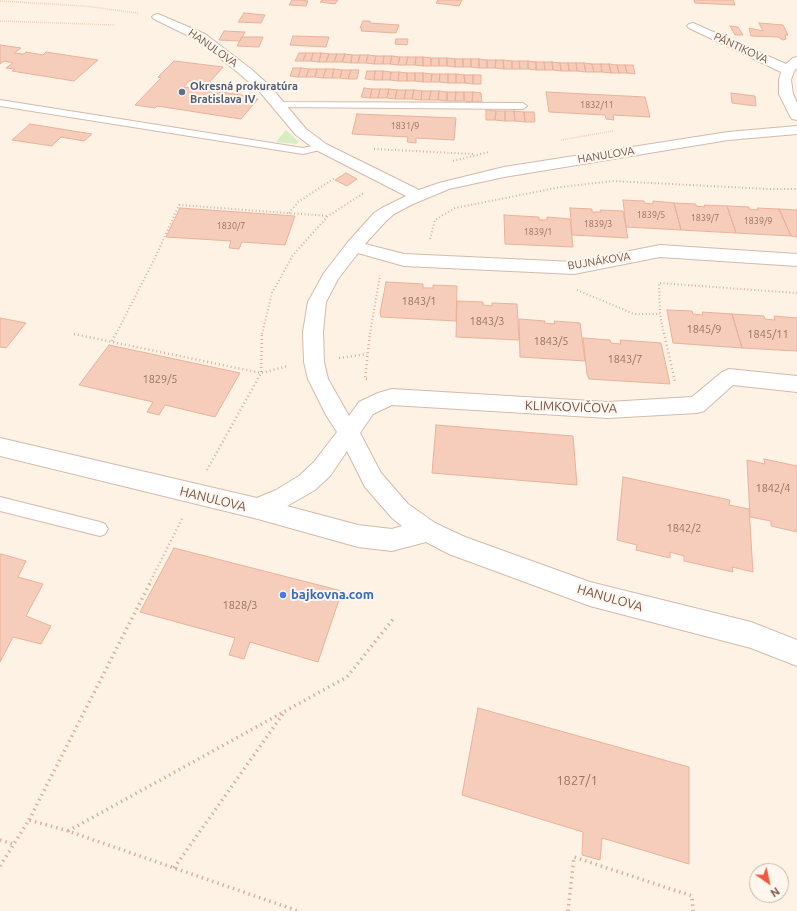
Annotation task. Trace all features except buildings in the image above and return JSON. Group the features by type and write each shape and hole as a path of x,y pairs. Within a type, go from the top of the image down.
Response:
{"street":[{"name":"HANULOVA","path":"158,17 200,37 246,72 265,89 301,132 321,146 418,196"},
{"name":"PÁNTIKOVA","path":"693,26 793,66"},
{"path":"793,66 785,80 786,94 797,116"},
{"name":"HANULOVA","path":"797,130 728,136 504,172 444,186 418,196 388,211 380,217 354,246 330,277 317,302 313,332 314,362 318,379 373,480 400,511 427,531 458,546 590,594 751,635 797,653"},
{"name":"BUJNÁKOVA","path":"354,246 404,260 574,268 660,251 797,260"},
{"path":"697,405 729,377 797,384"},
{"name":"KLIMKOVIČOVA","path":"258,509 284,497 307,483 322,469 366,408 385,398 392,397 608,410 697,405"},
{"name":"HANULOVA","path":"0,447 258,509 358,536 392,540 427,531"}],"lane":[{"path":"0,103 303,151 321,146"},
{"path":"279,105 523,106"},
{"path":"0,504 100,529"}],"path":[{"path":"0,1 28,1 92,7 158,17"},
{"path":"0,21 115,25"},
{"path":"373,149 476,154"},
{"path":"289,213 298,202 341,174"},
{"path":"430,244 431,232 435,220 455,208 561,187 613,181 768,189 797,189"},
{"path":"112,341 179,205 328,216"},
{"path":"372,379 365,379 381,269"},
{"path":"697,405 679,400 660,314 659,283 797,293"},
{"path":"572,288 634,314 660,314"},
{"path":"74,334 261,374 294,364"},
{"path":"336,358 368,354"},
{"path":"68,831 347,677 394,618"},
{"path":"174,868 284,712"},
{"path":"0,866 29,820 68,831 298,911"},
{"path":"0,840 13,844"},
{"path":"568,911 574,857 692,896 693,911"}],"green space":[{"path":"286,130 299,142 296,144 276,142"}],"place":[{"name":"Okresná prokuratúra Bratislava IV","path":"182,92"},
{"name":"bajkovna.com","path":"283,595"}]}
